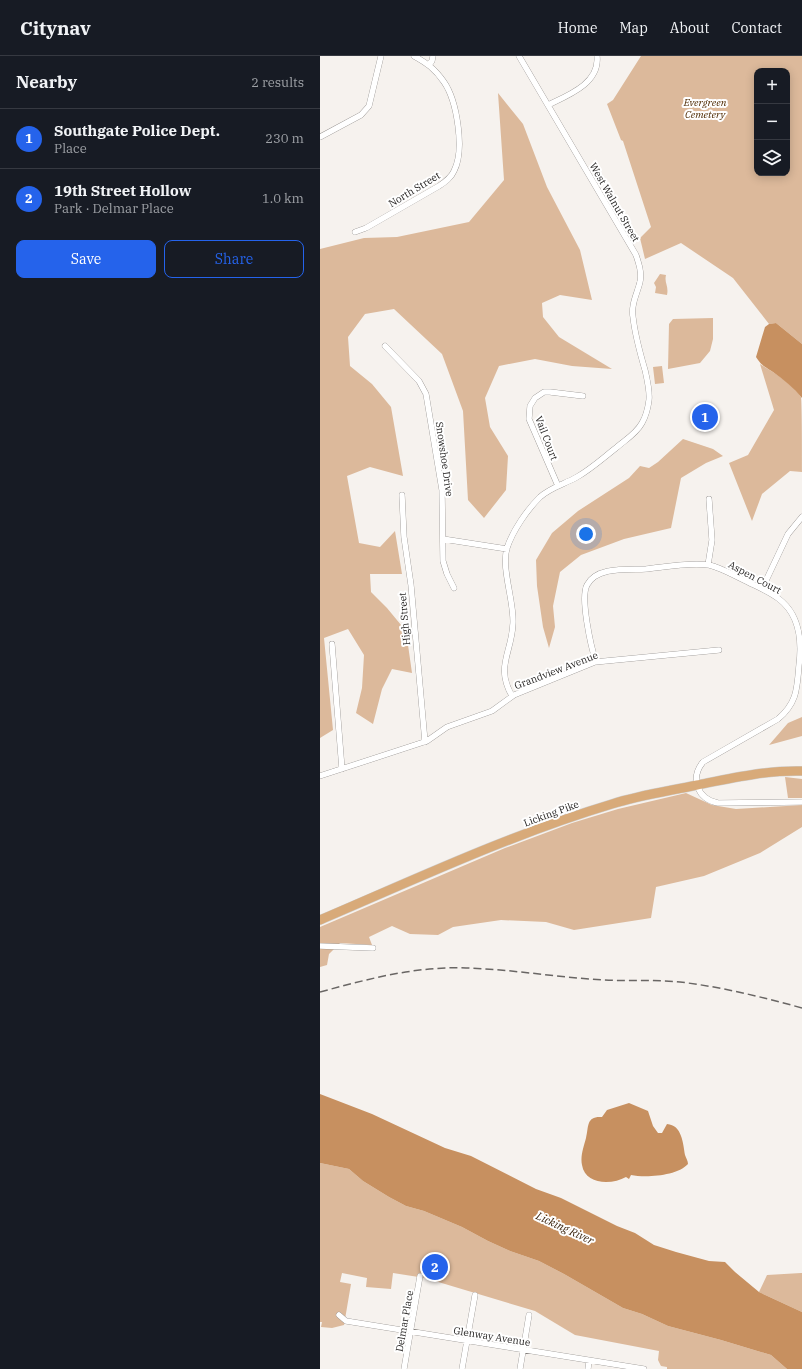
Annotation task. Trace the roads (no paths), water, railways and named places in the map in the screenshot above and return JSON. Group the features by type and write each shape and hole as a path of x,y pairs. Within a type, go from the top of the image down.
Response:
{"main road":[{"name":"Licking Pike","path":"320,920 458,860 563,819 613,803 649,794 729,778 778,772 802,771"}],"street":[{"path":"320,137 361,115 368,106 381,56"},
{"name":"North Street","path":"354,232 366,228 434,189 450,178 455,170 459,156 459,145 455,106 444,81 429,65 414,56"},
{"path":"429,65 433,56"},
{"name":"West Walnut Street","path":"507,549 521,522 535,503 545,493 592,468 633,435 645,418 649,399 632,312 634,300 641,281 638,262 519,56"},
{"path":"548,105 581,87 591,78 596,71 598,56"},
{"name":"Snowshoe Drive","path":"386,346 419,381 426,394 442,490 443,561 447,574 454,588"},
{"name":"Vail Court","path":"558,486 529,419 530,406 535,398 544,392 583,396"},
{"name":"High Street","path":"402,495 404,537 411,585 425,742"},
{"path":"708,565 712,538 709,499"},
{"path":"762,589 788,534 802,517"},
{"path":"443,539 507,549 506,570 513,625 504,674 507,688 512,696"},
{"name":"Aspen Court","path":"596,662 587,624 584,596 587,585 592,578 601,573 684,565 708,565 719,568 762,589 779,599 792,614 799,631 801,648 801,662 796,695 791,704 778,719 703,762 697,772 698,785"},
{"path":"332,644 342,769"},
{"name":"Grandview Avenue","path":"320,776 425,742 447,727 492,711 512,696 596,662 720,650"},
{"path":"698,785 704,797 710,801 718,803 802,802"},
{"path":"320,946 373,948"},
{"name":"Delmar Place","path":"404,1369 420,1276"},
{"path":"462,1369 476,1294"},
{"name":"Glenway Avenue","path":"339,1315 346,1321 644,1369"},
{"path":"520,1369 529,1315"},
{"path":"588,1369 589,1361"}],"water":[{"path":"776,323 802,344 802,398 785,381 765,367 756,357 765,327 769,324"},
{"name":"Licking River","path":"320,1094 372,1114 445,1148 471,1156 536,1189 561,1198 617,1226 635,1233 654,1245 709,1261 725,1262 759,1292 802,1312 802,1369 787,1369 771,1355 668,1326 642,1314 623,1308 539,1261 510,1251 462,1227 424,1211 406,1206 363,1181 349,1169 320,1163"},
{"path":"629,1103 648,1111 653,1126 658,1133 662,1133 667,1124 672,1125 679,1131 688,1164 683,1168 669,1174 653,1176 631,1175 629,1179 626,1177 620,1180 607,1182 594,1180 584,1172 582,1165 582,1151 589,1123 593,1118 602,1117 607,1110"}],"railway":[{"path":"320,992 374,978 410,971 466,968 601,980 680,982 742,993 802,1008"}],"place":[{"name":"Southgate Police Dept.","path":"705,417"},
{"name":"19th Street Hollow","path":"435,1267"}],"park label":[{"name":"Evergreen Cemetery","path":"705,108"}]}
